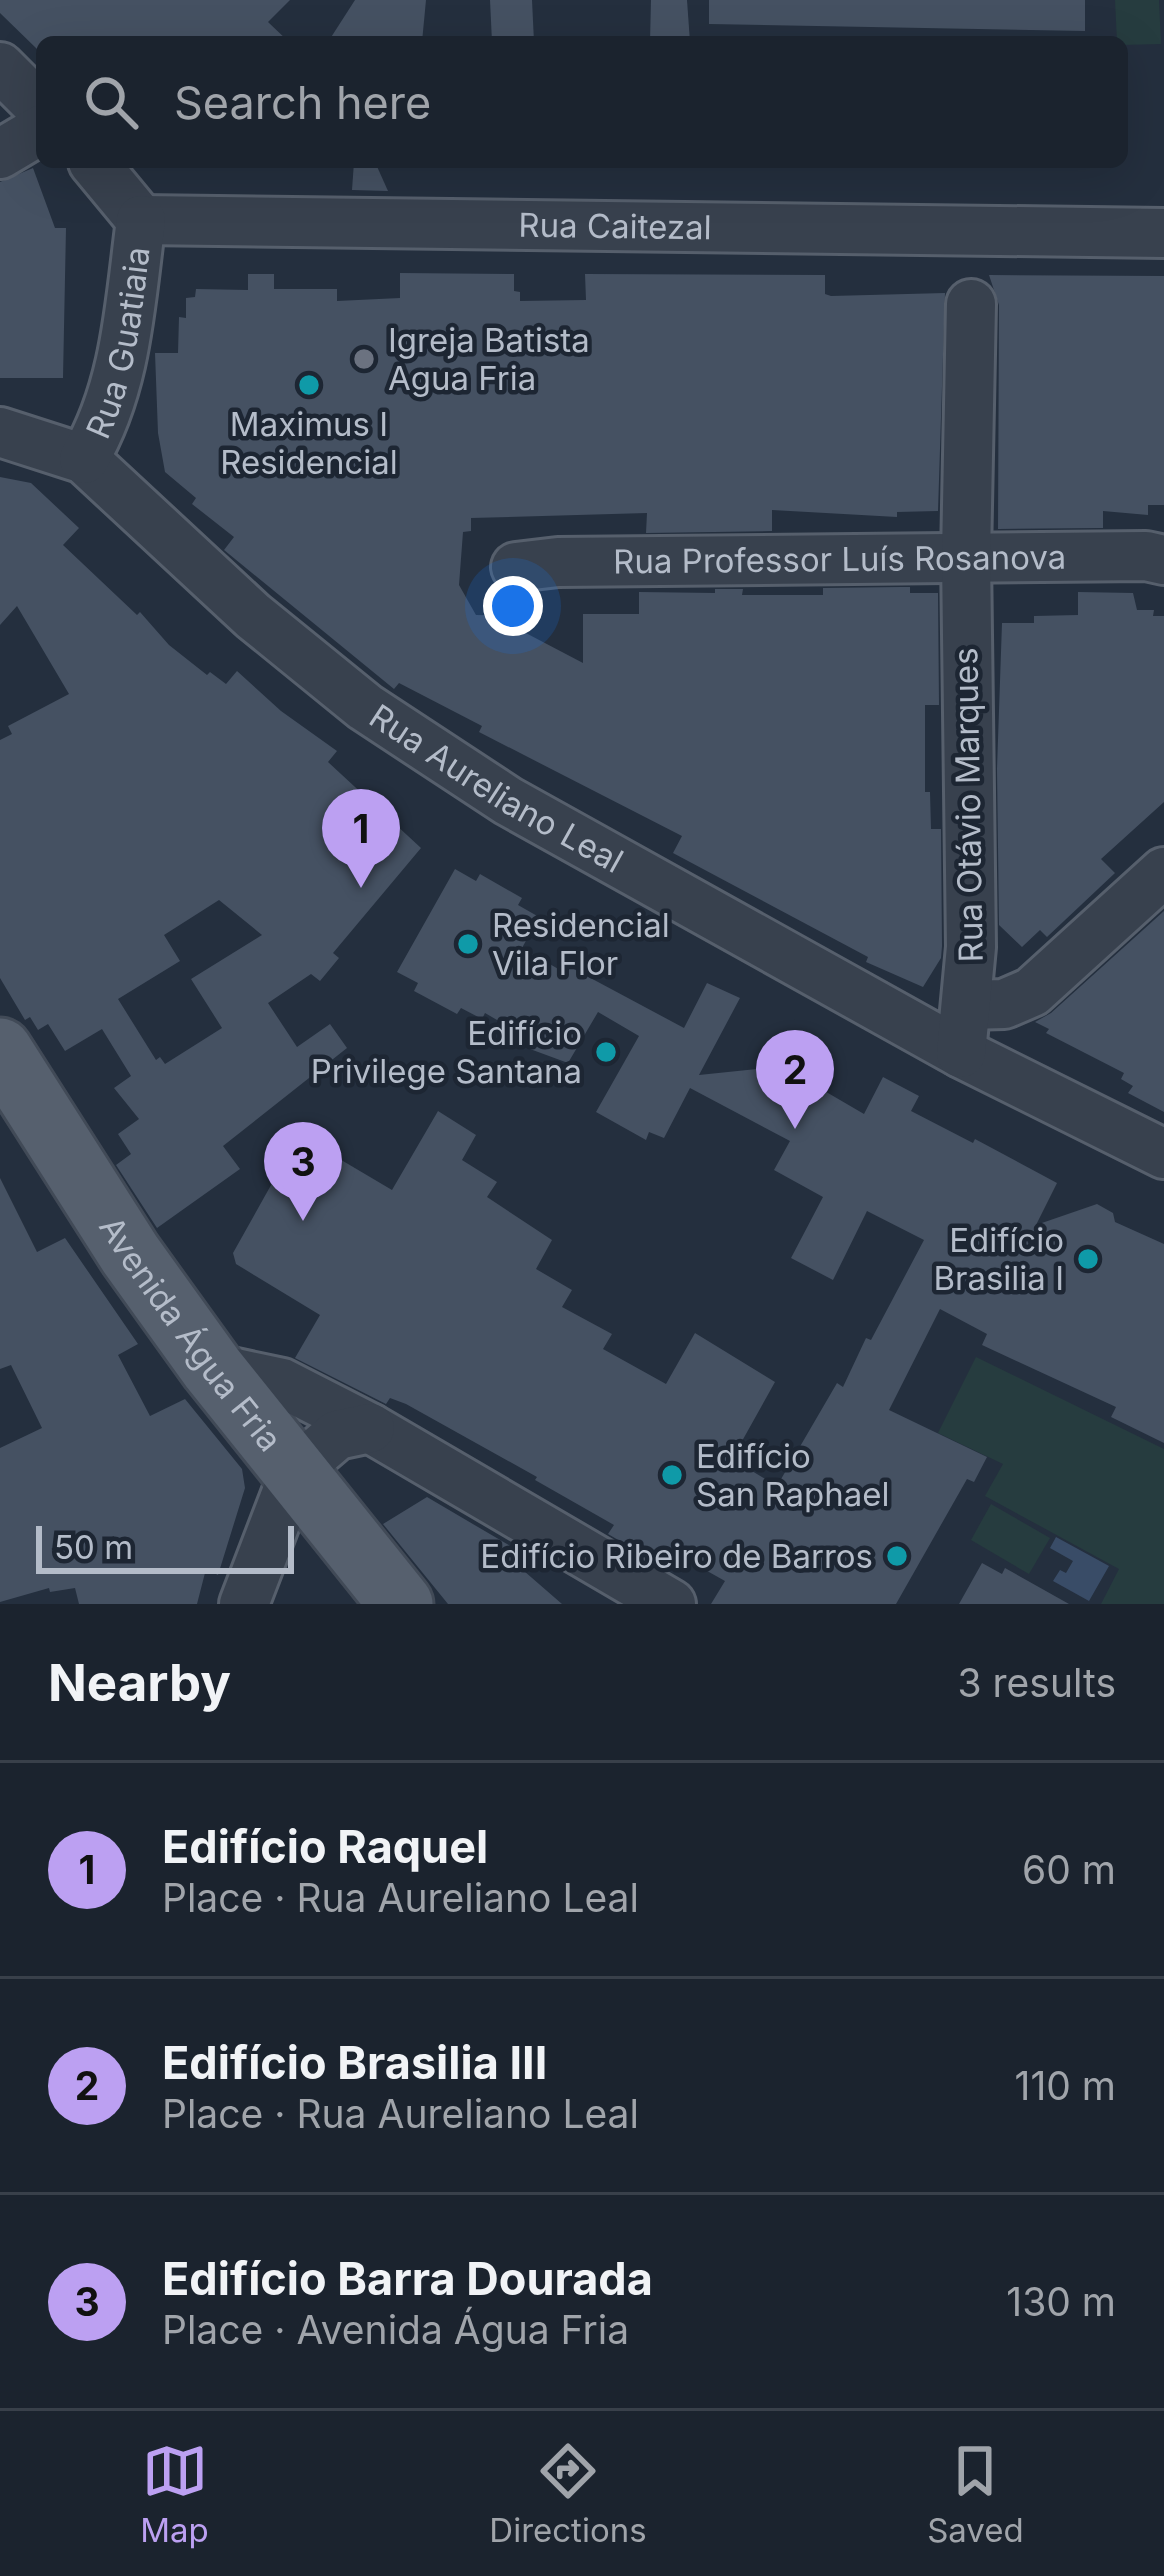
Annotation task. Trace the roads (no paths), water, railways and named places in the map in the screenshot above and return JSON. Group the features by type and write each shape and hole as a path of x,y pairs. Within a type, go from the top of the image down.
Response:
{"main road":[{"name":"Avenida Água Fria","path":"0,1050 130,1254 212,1368 401,1604"}],"street":[{"path":"0,68 36,103"},
{"path":"0,154 36,133"},
{"path":"98,168 141,220"},
{"name":"Rua Caitezal","path":"141,220 1164,233"},
{"name":"Rua Guatiaia","path":"84,459 103,427 119,378 141,220"},
{"name":"Rua Otávio Marques","path":"964,1029 971,947 966,556 970,304"},
{"name":"Rua Aureliano Leal","path":"0,432 84,459 254,616 365,707 508,801 964,1029 1164,1154"},
{"name":"Rua Professor Luís Rosanova","path":"516,567 558,562 966,556 1146,556 1164,560"},
{"path":"964,1029 1032,992 1164,872"},
{"path":"212,1368 282,1383 370,1428 671,1604"},
{"path":"244,1604 295,1471 337,1435 370,1428"}],"water":[{"path":"1056,1537 1109,1566 1089,1601 1053,1581 1073,1561 1050,1548"}],"place":[{"name":"Igreja Batista Agua Fria","path":"364,359"},
{"name":"Maximus I Residencial","path":"309,385"},
{"name":"Edifício Raquel","path":"361,888"},
{"name":"Residencial Vila Flor","path":"468,944"},
{"name":"Edifício Privilege Santana","path":"606,1052"},
{"name":"Edifício Brasilia III","path":"795,1129"},
{"name":"Edifício Barra Dourada","path":"303,1221"},
{"name":"Edifício Brasilia I","path":"1088,1259"},
{"name":"Edifício San Raphael","path":"672,1475"},
{"name":"Edifício Ribeiro de Barros","path":"897,1556"}]}
